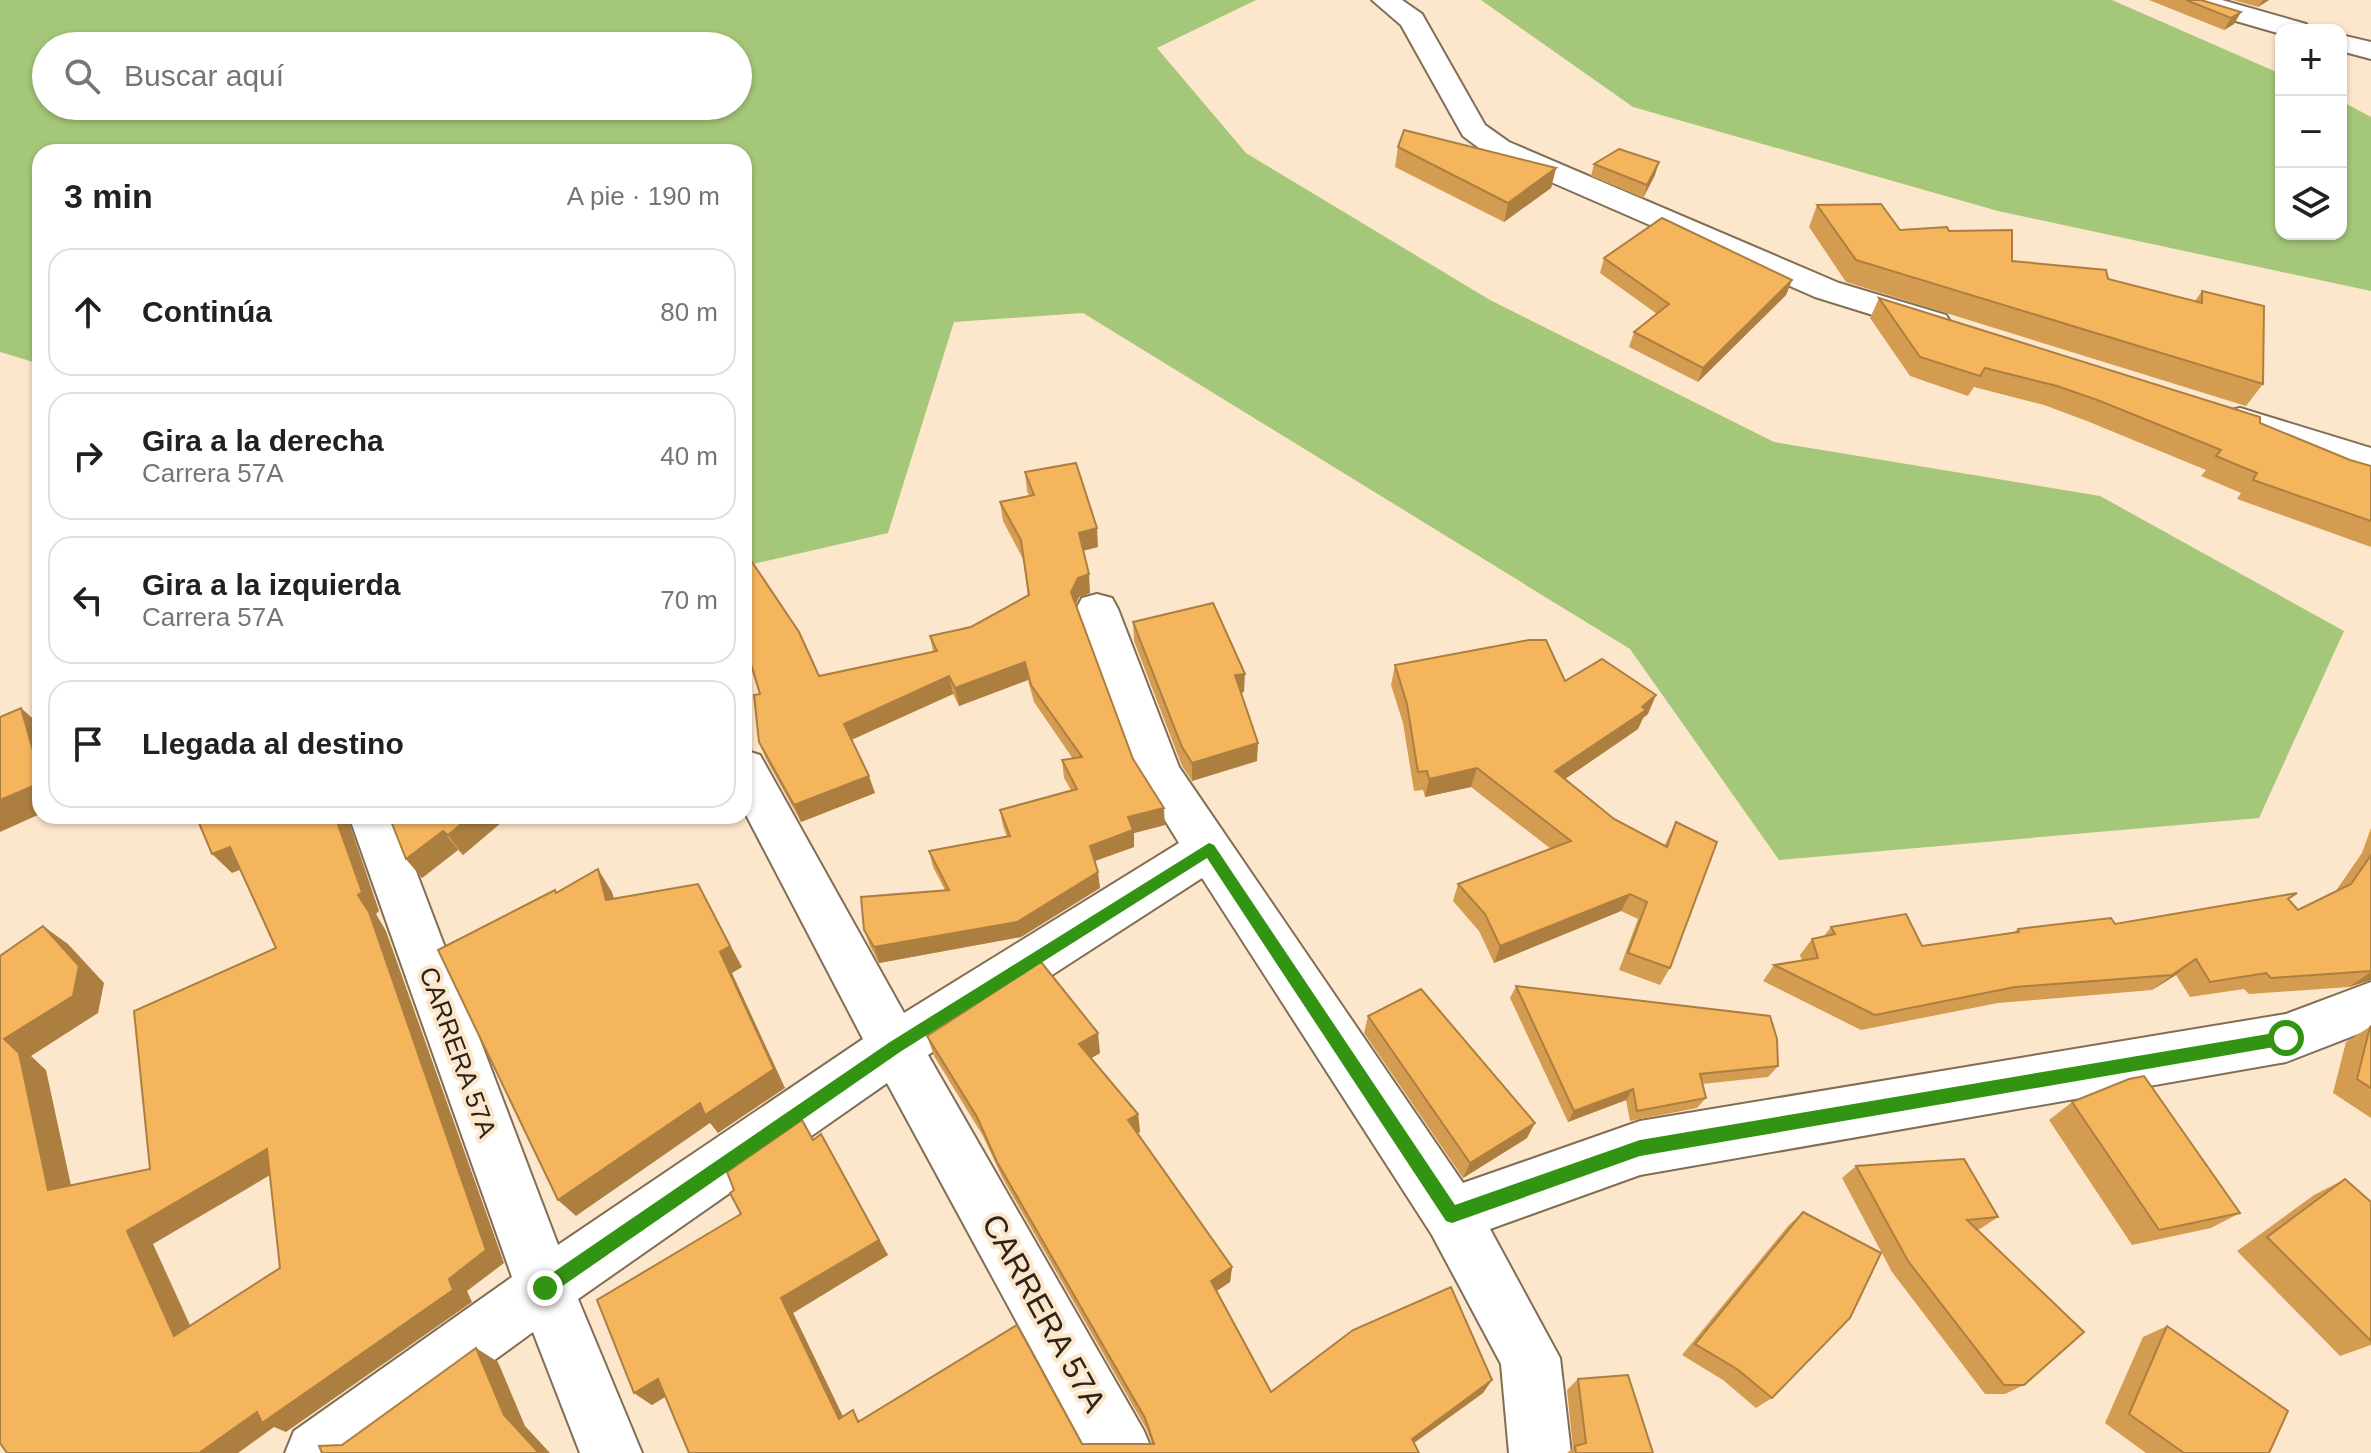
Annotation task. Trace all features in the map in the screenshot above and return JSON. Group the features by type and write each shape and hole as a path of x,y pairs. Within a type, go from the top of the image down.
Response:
{"street":[{"path":"1385,0 1412,20 1473,130 1498,148 1827,290 1963,333"},
{"path":"2193,0 2275,24"},
{"path":"2347,45 2371,51"},
{"path":"2205,409 2371,461"},
{"path":"1097,609 1160,775 1452,1215 1530,1358 1540,1453"},
{"name":"CARRERA 57A","path":"752,783 895,1047 1122,1453"},
{"name":"CARRERA 57A","path":"375,824 545,1288 611,1453"},
{"path":"316,1453 545,1288 895,1047 1209,849"},
{"path":"1452,1215 1640,1148 2286,1038 2371,1005"}],"green space":[{"path":"0,0 1256,0 1157,48 1246,153 1490,300 1774,442 2100,496 2344,631 2259,818 1779,860 1630,649 1083,313 954,322 888,533 752,564 752,144 32,144 32,362 0,352"},
{"path":"1481,0 2112,0 2275,71 2275,240 2347,240 2347,104 2371,117 2371,291 1998,211 1633,107"}],"building":[{"path":"2186,0 2201,0 2241,12 2231,18"},
{"path":"1404,130 1556,168 1508,203 1398,147"},
{"path":"1619,149 1659,162 1647,185 1594,164"},
{"path":"1881,204 1900,230 1947,227 1949,231 2012,230 2012,261 2106,270 2108,279 2202,303 2202,291 2264,306 2263,384 1856,260 1817,205"},
{"path":"1662,218 1792,280 1703,368 1634,332 1669,304 1604,258"},
{"path":"1879,298 2260,417 2260,423 2371,466 2371,521 2253,480 2257,473 2216,456 2221,450 2100,401 2057,386 1985,368 1980,376 1920,357"},
{"path":"1076,463 1097,528 1079,533 1089,574 1078,578 1071,592 1133,759 1164,808 1128,817 1133,830 1090,846 1098,872 1017,922 874,947 864,930 861,897 949,890 929,851 1010,836 1000,810 1077,789 1062,760 1082,757 1031,685 1025,662 955,688 949,676 844,724 869,776 794,805 759,742 754,695 760,694 752,668 752,562 799,632 819,676 937,651 930,636 971,627 1029,595 1021,540 1000,502 1034,495 1025,472"},
{"path":"1213,603 1245,674 1235,675 1258,743 1192,763 1182,747 1133,622"},
{"path":"1529,640 1546,640 1565,681 1602,659 1656,695 1642,707 1646,710 1555,771 1614,819 1667,847 1676,822 1717,842 1670,968 1628,953 1647,902 1630,894 1500,946 1485,914 1458,884 1571,841 1477,768 1429,779 1427,771 1418,772 1407,704 1395,665"},
{"path":"21,708 32,747 32,786 0,800 0,717"},
{"path":"199,824 338,824 362,892 358,895 369,912 486,1250 449,1279 453,1290 262,1423 257,1412 199,1453 7,1453 0,1443 0,956 43,926 79,966 73,996 4,1039 19,1053 48,1190 150,1169 134,1011 276,948 230,847 212,854","holes":["267,1149 280,1268 174,1336 127,1231"]},
{"path":"392,824 461,824 448,835 443,831 406,859"},
{"path":"2371,855 2371,971 2271,978 2266,973 2210,982 2196,959 2172,975 2015,987 1875,1015 1774,965 1818,958 1812,939 1835,934 1831,927 1906,914 1922,946 2019,932 2018,929 2111,918 2115,924 2297,893 2288,899 2298,910 2351,884"},
{"path":"598,869 606,900 698,884 730,946 720,952 774,1069 705,1115 700,1103 558,1200 438,950 555,890 556,893"},
{"path":"1041,962 1098,1033 1079,1044 1138,1114 1128,1120 1232,1267 1211,1281 1271,1392 1353,1330 1451,1287 1492,1380 1412,1439 1419,1453 689,1453 658,1379 634,1393 597,1300 741,1214 730,1193 734,1190 727,1172 802,1120 813,1140 821,1134 879,1240 781,1298 839,1419 853,1410 858,1422 1017,1325 1082,1444 1154,1444 1145,1418 997,1162 977,1117 927,1036"},
{"path":"1516,986 1770,1016 1777,1039 1778,1066 1700,1074 1706,1098 1637,1111 1633,1089 1574,1111"},
{"path":"1421,989 1535,1123 1470,1163 1368,1016"},
{"path":"2371,1026 2371,1088 2357,1079"},
{"path":"2144,1076 2240,1213 2159,1230 2072,1102"},
{"path":"1964,1159 1998,1217 1967,1220 2084,1332 2024,1385 2004,1385 1908,1261 1856,1166"},
{"path":"2345,1179 2371,1202 2371,1341 2267,1237"},
{"path":"1803,1212 1881,1253 1850,1318 1772,1398 1737,1369 1695,1344"},
{"path":"2167,1326 2288,1411 2269,1453 2184,1453 2129,1414"},
{"path":"476,1348 504,1415 539,1453 322,1453 319,1446 342,1445"},
{"path":"1628,1375 1653,1453 1576,1453 1575,1446 1586,1443 1578,1379"}],"route":[{"path":"545,1288 895,1047 1209,849 1452,1215 1640,1148 2286,1038"}]}
